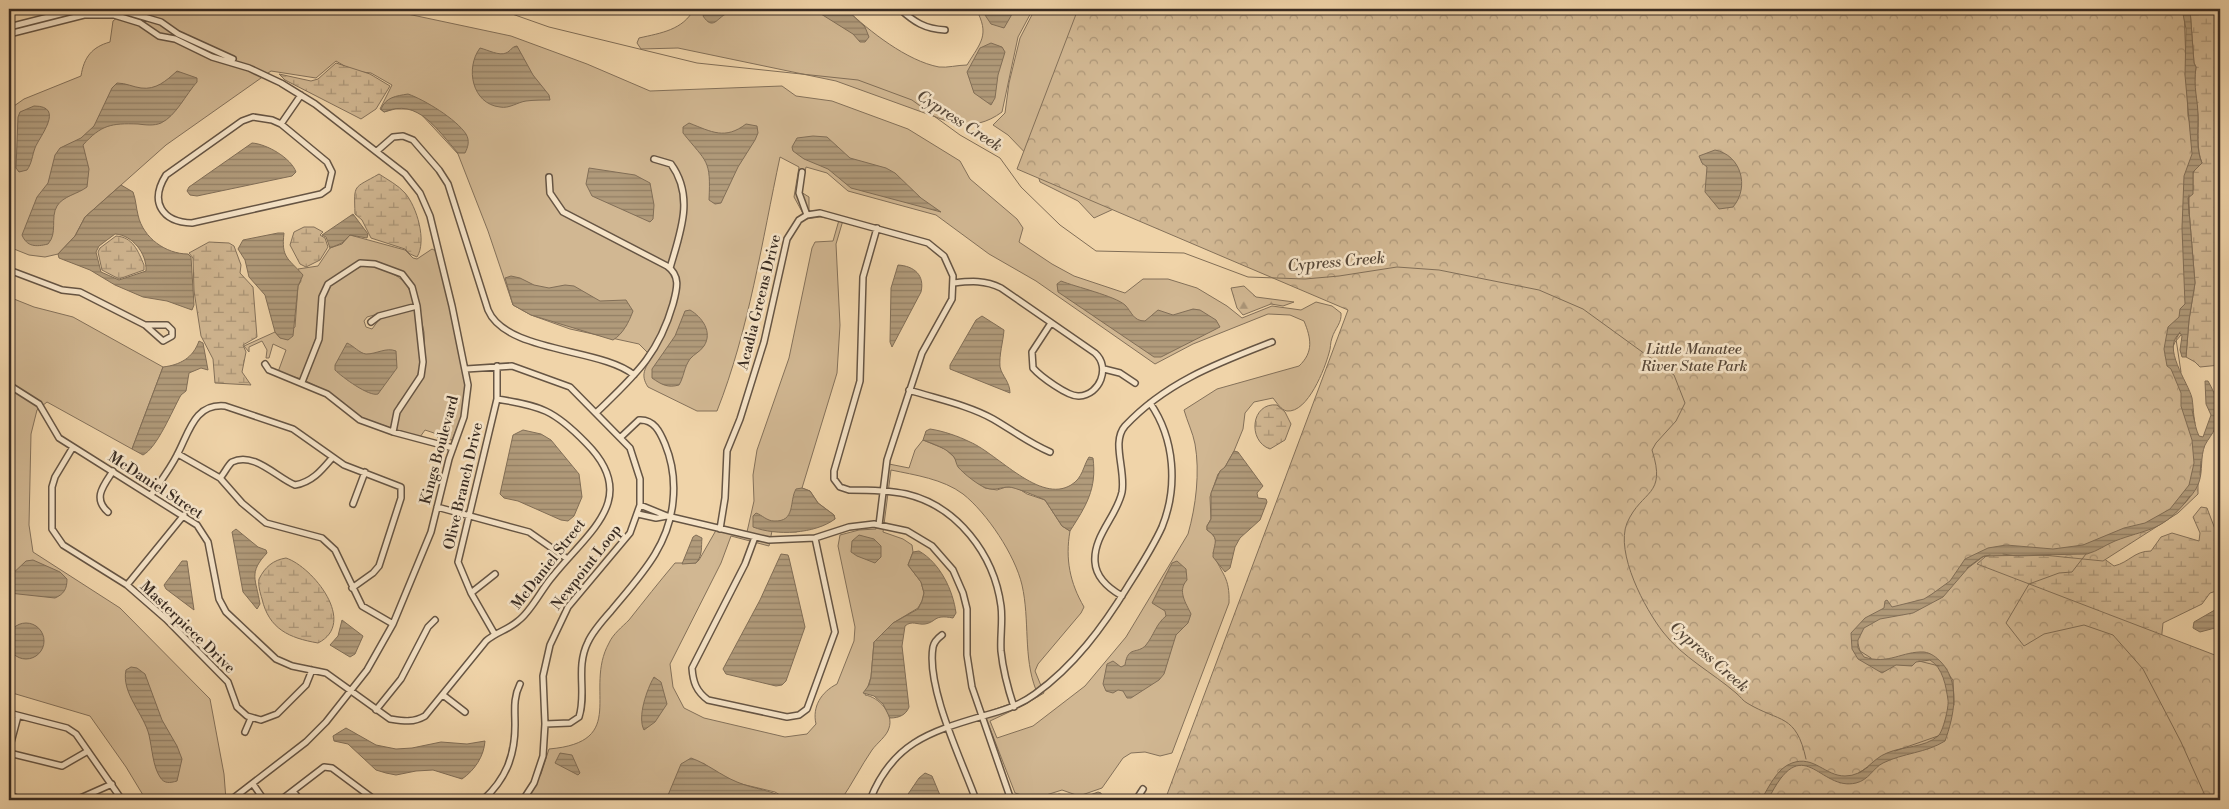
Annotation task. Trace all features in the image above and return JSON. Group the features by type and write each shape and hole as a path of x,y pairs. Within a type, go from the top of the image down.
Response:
{"street":[{"path":"9,27 80,9"},
{"name":"Kings Boulevard","path":"117,9 161,22 178,34 301,94 405,174 425,202 466,369 467,403 418,568 394,624 367,670 306,742 231,800"},
{"path":"900,9 918,24 933,29 945,30"},
{"name":"Kings Boulevard","path":"9,34 84,15 114,15 140,23 159,36 174,40 212,57 248,68"},
{"path":"281,124 301,94"},
{"path":"253,117 281,124 327,162 332,172 328,189 321,194 192,223 174,221 166,216 158,195 160,185 166,175 242,122 253,117"},
{"path":"9,128 9,136"},
{"path":"377,151 393,137 407,137 415,142 439,170 453,196 488,310 499,325 507,331 552,347 625,368 634,375"},
{"path":"654,159 671,164 679,177 683,192 684,217 670,268"},
{"path":"802,172 799,193 807,216 829,214 917,238 933,246 948,261 954,283 951,303 928,340 887,460 879,525"},
{"path":"549,177 550,193 563,212 670,268 676,277 678,288 668,321 656,348 634,375 597,412"},
{"name":"Acadia Greens Drive","path":"720,529 725,498 727,451 740,419 764,342 788,235 796,223 807,216"},
{"path":"877,228 863,277 860,381 834,471 834,479 840,487 849,490 907,494 935,504 951,515 977,543 990,566 1001,606 1001,652 1014,707"},
{"path":"302,382 320,334 323,291 328,284 360,262 375,264 402,274 412,287 417,306 422,337 421,376 399,408 393,432"},
{"path":"9,270 62,290 80,292 145,325 163,341 172,336 172,330 167,325 145,325"},
{"path":"954,283 980,282 992,284 1050,323 1097,355 1104,370 1099,384 1089,393 1080,396 1071,395 1037,372 1031,362 1032,352 1050,323"},
{"path":"370,322 379,316 417,306"},
{"path":"1122,596 1101,579 1096,567 1095,550 1116,509 1122,492 1123,475 1118,444 1119,434 1150,403 1180,381 1198,371 1272,342"},
{"path":"265,364 269,370 302,382 327,394 360,420 393,432 453,448"},
{"name":"Newpoint Loop","path":"466,369 497,366 522,368 565,384 575,390 630,448 636,461 640,478 638,514 624,541 568,607 555,632 543,676 545,745 540,770 523,800"},
{"name":"Olive Branch Drive","path":"494,633 471,593 458,562 497,399 497,366"},
{"path":"1104,370 1120,373 1135,383"},
{"name":"McDaniel Street","path":"9,385 39,404 54,432 73,447 197,524 208,542 219,599 226,612 271,655 287,664 326,673 390,719 416,721 424,716 494,633 509,628 520,620 566,558 606,509 611,492 607,469 593,450 556,415 535,406 497,399"},
{"path":"910,390 979,413 1032,445 1050,452"},
{"path":"870,800 885,770 901,751 919,739 1014,707 1035,694 1095,638 1159,532 1167,512 1172,486 1172,468 1167,442 1150,403"},
{"path":"151,495 178,454 196,416 215,405 225,406 293,429 344,465 401,487 401,498 379,566 373,573 352,588"},
{"path":"545,724 572,723 579,717 580,668 588,642 658,553 669,517 674,487 672,471 666,448 656,428 649,421 639,420 621,437"},
{"name":"Masterpiece Drive","path":"73,447 52,484 51,520 53,532 66,548 127,585 166,619 225,679 232,688 237,707 251,718"},
{"path":"178,454 220,478 242,503 266,523 322,538 335,550 362,606 394,624"},
{"path":"220,478 231,463 240,460 271,469 287,482 300,484 317,475 332,458"},
{"path":"108,512 101,505 99,496 113,471"},
{"path":"353,504 365,472"},
{"path":"640,505 669,517 769,540 815,538 856,525 879,525 907,531 926,542 940,554 956,575 966,603 969,673 1011,800"},
{"path":"437,507 529,532 566,558"},
{"path":"638,514 656,518 669,517"},
{"path":"127,585 184,515"},
{"path":"755,537 745,564 692,668 693,682 701,694 708,700 787,717 799,715 807,710 835,632 815,538"},
{"path":"471,593 496,574"},
{"path":"376,710 401,679 428,627 435,620"},
{"path":"942,635 934,646 933,660 940,702 976,800"},
{"path":"245,732 251,718 265,720 277,714 306,685 312,670"},
{"path":"483,800 500,781 512,759 515,745 515,695 520,684"},
{"path":"443,694 465,712"},
{"path":"9,713 67,728 76,734 122,800"},
{"path":"18,716 9,751 62,766 88,751"},
{"path":"281,800 324,767 332,768 374,800"},
{"path":"76,800 112,784"},
{"path":"253,784 264,800"},
{"path":"1136,800 1142,789"},
{"path":"293,791 300,800"},
{"path":"9,794 22,800"}],"green space":[{"path":"128,9 384,9 511,36 587,64 650,91 782,86 796,96 832,101 908,129 960,161 970,179 1017,219 1023,228 1019,242 1074,276 1125,293 1143,279 1168,279 1197,288 1227,306 1242,318 1272,306 1301,310 1316,302 1332,306 1341,313 1340,320 1332,338 1324,369 1308,397 1295,410 1287,411 1281,408 1273,398 1254,402 1245,413 1243,429 1234,451 1225,467 1218,474 1210,497 1211,519 1207,530 1216,540 1213,553 1227,582 1229,603 1172,753 1160,756 1145,752 1131,753 1123,758 1102,788 1079,796 1062,790 1043,796 1025,796 1015,793 984,713 1018,701 1036,690 1029,665 1026,612 1022,585 1018,573 999,535 981,512 963,494 938,481 891,470 883,532 903,539 912,545 913,552 908,565 921,582 924,593 918,608 893,623 874,642 871,677 865,695 875,699 884,707 889,717 889,728 884,737 872,750 841,800 788,800 775,792 737,783 718,774 703,763 672,788 666,800 526,800 541,774 549,749 574,744 589,736 597,725 600,711 602,661 609,643 615,634 629,620 675,563 696,563 699,560 719,525 747,532 754,501 753,475 757,450 789,358 812,248 815,242 833,241 839,220 820,217 806,219 794,197 799,167 780,157 746,317 738,349 717,411 697,411 648,387 644,375 652,357 639,344 570,329 531,315 513,305 488,231 458,154 420,113 410,109 395,109 384,112 380,109 392,85 371,73 353,71 336,61 316,78 271,71 166,145 85,217 75,236 58,254 45,257 29,255 9,247 9,179 13,154 14,106 24,99 81,76 84,63 90,54 98,47 110,42 113,21","holes":["806,167 827,173 848,191 936,215 989,254 1036,281 1155,364 1193,344 1268,314 1290,315 1304,321 1310,345 1304,361 1299,366 1217,389 1184,410 1194,440 1197,466 1195,501 1188,534 1126,637 1085,686 1033,726 997,738 990,721 1044,693 1035,671 1038,664 1084,607 1075,589 1070,570 1068,551 1070,531 1062,526 1045,500 1027,494 1016,487 1006,487 997,490 985,488 961,470 954,457 945,449 923,440 915,450 909,468 884,463 876,529 859,530 840,535 838,546 855,627 854,641 837,684 822,696 815,712 816,724 807,734 785,737 704,718 684,708 673,687 670,664 721,563 731,536 769,546 772,531 796,532 835,519 834,515 818,503 810,491 802,488 837,373 840,325 836,244 844,217 823,211 809,211 809,197 801,192"]},
{"path":"694,9 846,9 877,35 902,52 927,64 942,67 967,65 980,44 983,32 976,9 1033,9 1018,37 1002,112 980,123 968,125 955,124 836,81 678,48 641,49 637,43 639,38 678,26 684,22"},
{"path":"1035,9 1091,9 1118,207 1094,218 1078,201 1040,182 1034,162 1008,135 993,125 1005,113 1009,83 1020,38"},
{"name":"Little Manatee River State Park","path":"1078,9 2184,9 2188,116 2200,161 2188,182 2187,328 2175,342 2168,359 2177,373 2198,451 2198,494 2178,513 2103,561 1993,550 1977,564 2220,657 2220,800 1165,800 1348,310 1017,169"},
{"path":"2190,9 2220,9 2220,365 2200,367 2186,357 2195,283 2188,198 2193,190 2193,172 2202,163 2198,146 2196,67 2194,63"},
{"path":"336,63 370,74 390,86 376,109 361,119 285,80 279,74 311,81 318,79"},
{"path":"379,174 405,193 417,215 421,242 417,257 405,249 371,238 362,220 355,214 355,192 357,188"},
{"path":"304,227 314,227 323,232 320,235 325,238 328,247 320,260 306,267 300,264 290,245 294,232"},
{"path":"350,235 405,250 413,258 417,259 432,249 436,251 466,377 464,410 452,440 439,439 434,433 425,430 420,437 395,429 400,411 414,390 425,363 424,332 416,297 411,284 397,270 381,263 366,261 351,266 326,283 320,297 317,335 301,379 278,372 286,350 273,344 269,358 266,358 267,350 262,341 249,347 249,352 244,346 275,332 280,338 295,327 298,286 301,281 298,269 318,266 330,248 342,244"},
{"path":"116,236 131,242 144,265 144,270 119,279 102,270 98,252 100,248"},
{"path":"209,242 229,243 234,246 241,265 240,273 253,287 257,337 243,345 246,352 242,372 251,385 215,383 213,359 201,336 194,291 193,258 189,253"},
{"path":"370,265 399,277 408,288 413,304 367,317 364,321 366,327 372,329 381,317 412,309 419,326 420,369 415,381 398,404 391,428 363,418 324,390 306,381 321,339 324,295 328,287 353,270"},
{"path":"1244,286 1256,297 1294,302 1283,306 1271,304 1243,315 1237,308 1231,288"},
{"path":"9,297 34,307 73,317 163,367 132,449 47,402 37,410 31,434 29,525 33,552 120,608 210,699 224,774 226,800 146,800 126,767 90,716 9,692"},
{"path":"1277,405 1285,412 1291,424 1285,440 1270,449 1263,445 1258,438 1255,431 1255,423 1257,415 1262,409"},
{"path":"2201,507 2207,508 2215,529 2220,529 2220,590 2210,593 2202,604 2163,623 2159,662 2220,800 1769,800 1889,660 1984,556 2041,554 2103,558 2114,566 2140,553 2151,551 2161,537 2172,533 2199,541 2200,533 2193,517"},
{"path":"286,558 297,563 319,584 333,610 334,623 329,634 318,643 289,635 275,625 265,609 259,589 259,579 270,565 277,560"}],"shaded area":[{"path":"706,9 754,9 728,13 715,22 710,23 703,16"},
{"path":"813,9 846,9 865,27 869,37 865,42 860,42 853,34"},
{"path":"981,9 1015,9 1004,28 991,24"},
{"path":"2182,9 2190,9 2194,63 2196,67 2198,147 2202,163 2193,172 2193,194 2188,198 2195,283 2186,357 2182,357 2180,350 2182,336 2180,333 2175,339 2173,347 2177,365 2190,391 2199,436 2203,437 2211,415 2206,404 2205,381 2208,381 2214,393 2218,410 2215,428 2203,450 2200,478 2196,488 2175,513 2152,529 2115,541 2087,554 1984,556 1968,568 1943,597 1913,613 1880,619 1864,628 1858,640 1858,648 1864,657 1888,659 1909,653 1924,652 1935,657 1947,670 1951,680 1954,700 1951,721 1945,741 1930,748 1883,763 1868,777 1856,783 1843,783 1801,765 1791,768 1780,779 1768,800 1761,800 1778,773 1792,763 1807,762 1831,773 1845,776 1852,775 1863,770 1887,753 1926,743 1940,734 1948,708 1948,700 1941,672 1934,663 1930,660 1916,662 1912,666 1896,665 1882,673 1858,659 1852,649 1851,633 1865,618 1884,608 1885,601 1887,600 1892,607 1924,599 1950,581 1965,559 1988,548 2006,545 2053,549 2083,545 2124,528 2145,523 2170,509 2189,485 2194,463 2192,440 2181,406 2181,393 2171,369 2167,366 2164,349 2168,327 2179,317 2180,309 2185,304 2182,228 2184,176 2192,154 2185,75 2186,29"},
{"path":"991,43 1002,47 1005,52 998,75 995,98 991,105 974,93 967,72 980,48"},
{"path":"517,46 533,75 549,95 550,100 526,101 503,107 490,104 477,92 474,84 472,75 475,56 480,48 503,54"},
{"path":"177,71 197,78 197,82 176,110 166,120 158,124 113,125 101,129 89,138 83,145 89,169 87,187 67,197 57,206 54,215 53,235 48,244 36,246 26,242 22,235 37,197 48,183 55,155 60,148 81,138 94,126 112,88 117,83 151,88 165,81"},
{"path":"408,94 440,111 461,128 468,139 465,153 458,153 435,126 417,113 407,109 384,112 381,109 386,102 396,96"},
{"path":"34,106 43,107 48,111 48,123 35,148 29,167 27,170 19,172 16,168 18,117 20,112"},
{"path":"689,123 718,133 731,132 746,124 757,126 758,133 755,140 738,167 721,203 715,204 709,200 709,176 706,162 683,133 683,127"},
{"path":"827,137 850,158 886,168 895,173 921,198 941,212 851,188 828,169 804,159 793,151 792,147 797,138"},
{"path":"252,143 264,146 278,153 289,162 296,172 292,176 197,196 190,195 187,191 189,187"},
{"path":"1715,150 1731,158 1737,165 1740,173 1742,181 1741,190 1733,207 1719,209 1705,192 1707,167 1702,163 1699,156"},
{"path":"589,168 635,175 650,183 654,205 653,219 650,222 592,196 586,184"},
{"path":"121,185 133,192 141,223 150,237 164,248 188,254 191,257 194,305 192,310 167,301 143,297 115,285 90,270 59,258 58,254 75,236 85,217","holes":["115,234 133,241 137,246 144,258 146,271 119,280 101,272 96,252 99,246"]},
{"path":"353,214 368,234 367,238 350,235 342,243 330,248 326,237 322,235"},
{"path":"284,233 285,253 303,275 298,286 293,336 288,340 280,338 275,332 265,295 249,277 245,260 238,249 243,240"},
{"path":"898,265 909,267 917,272 922,286 921,292 892,347 890,342 891,288"},
{"path":"511,276 534,285 549,288 565,285 574,286 600,301 626,300 633,311 625,327 613,340 531,315 513,305 505,278"},
{"path":"1061,281 1120,302 1125,305 1135,318 1141,321 1145,321 1158,310 1173,315 1193,309 1200,310 1216,320 1220,327 1161,357 1154,357 1058,292 1057,284"},
{"path":"690,310 705,325 707,330 706,341 704,346 688,362 679,385 665,385 652,378 652,369 675,336 685,311"},
{"path":"982,316 1004,330 1000,367 1009,386 1010,393 950,369 950,365 976,320"},
{"path":"199,341 203,343 208,370 201,368 189,373 186,391 181,395 154,445 143,455 132,449 163,367 185,360 193,352"},
{"path":"347,343 366,354 389,350 396,351 397,368 378,394 362,390 335,370 335,365"},
{"path":"930,429 970,442 1019,475 1046,488 1059,489 1071,485 1080,475 1089,457 1093,458 1092,488 1081,513 1070,531 1062,526 1045,500 1012,487 986,488 971,479 958,467 955,458 948,451 923,440 926,431"},
{"path":"523,430 541,434 551,440 579,474 582,497 574,516 568,521 561,520 518,501 504,498 500,494 513,435"},
{"path":"1234,451 1238,452 1263,486 1257,493 1258,498 1266,499 1267,502 1260,520 1240,538 1235,547 1230,568 1225,572 1213,557 1215,539 1207,530 1207,526 1211,519 1211,493 1220,471 1225,467"},
{"path":"802,488 810,491 818,503 834,515 835,519 817,528 795,532 773,532 753,527 753,516 756,513 771,521 786,518 791,510 796,489"},
{"path":"236,529 258,547 266,550 267,553 255,571 255,582 260,604 257,609 243,592 232,532"},
{"path":"696,535 702,538 700,557 696,563 682,564 693,537"},
{"path":"859,535 874,539 881,546 881,557 875,563 851,552 852,541"},
{"path":"919,551 939,570 949,586 956,613 953,618 942,617 925,624 912,623 905,626 902,646 909,707 902,716 890,718 883,704 874,696 863,693 869,685 871,677 874,642 893,623 918,609 922,601 924,593 921,582 908,565 913,552"},
{"path":"781,554 788,555 789,558 805,627 786,681 782,685 776,686 726,674 723,669 760,600"},
{"path":"33,560 60,572 67,579 66,588 61,595 55,598 9,593 9,577 26,561"},
{"path":"182,561 187,561 194,610 166,589 164,585"},
{"path":"1177,561 1186,569 1187,580 1184,584 1183,593 1191,614 1188,623 1176,635 1164,674 1159,680 1131,698 1127,698 1123,691 1118,690 1113,693 1106,691 1103,684 1107,664 1113,661 1121,667 1125,665 1128,655 1146,645 1160,622 1166,616 1165,611 1152,603 1172,563"},
{"path":"2220,607 2220,623 2215,628 2200,632 2193,628 2194,622"},
{"path":"342,620 363,636 355,654 350,657 330,645 338,636"},
{"path":"26,623 39,628 44,641 39,654 26,659 13,654 8,641 13,628"},
{"path":"131,667 137,668 145,674 162,720 177,746 182,759 177,781 165,782 158,773 154,763 149,735 127,687 125,679 126,670"},
{"path":"654,677 661,682 667,704 655,722 644,730 642,711"},
{"path":"346,728 376,745 396,749 441,742 467,744 485,741 483,752 478,762 462,779 433,770 396,775 376,770 348,744 334,741 333,736"},
{"path":"560,753 572,755 580,773 578,775 555,763"},
{"path":"691,758 737,782 788,800 666,800 681,764"},
{"path":"925,773 932,776 942,800 904,800 919,778"},
{"path":"1098,792 1101,793 1103,800 1043,800 1059,794 1079,799"}],"waterway":[{"name":"Cypress Creek","path":"498,9 549,27 697,63 858,80 912,100 960,135 1000,158 1021,187 1060,225 1096,251 1184,253 1248,277 1305,279 1397,267 1439,270 1539,290 1583,309 1674,375 1685,403 1676,421 1652,450 1657,476 1655,485 1633,512 1627,523 1624,535 1628,565 1641,595 1663,632 1679,649 1746,702 1778,717 1792,726 1802,744 1806,759"},
{"path":"2189,195 2189,214"},
{"path":"2180,332 2176,339 2181,372"},
{"path":"2192,410 2195,423"},
{"path":"2200,475 2201,461"},
{"path":"2185,503 2190,496"},
{"path":"2003,554 2016,556 2051,555"},
{"path":"2086,554 2072,572 2059,573 2029,584 2006,623 2024,646 2044,634 2084,625 2113,635 2143,669 2181,742 2207,800"},
{"path":"1967,568 1982,557 1990,555"},
{"path":"1858,644 1860,651 1871,658"},
{"path":"1919,661 1939,666"},
{"path":"1949,675 1953,680 1954,705"},
{"path":"1895,751 1938,736"},
{"path":"1859,773 1868,767"}]}
